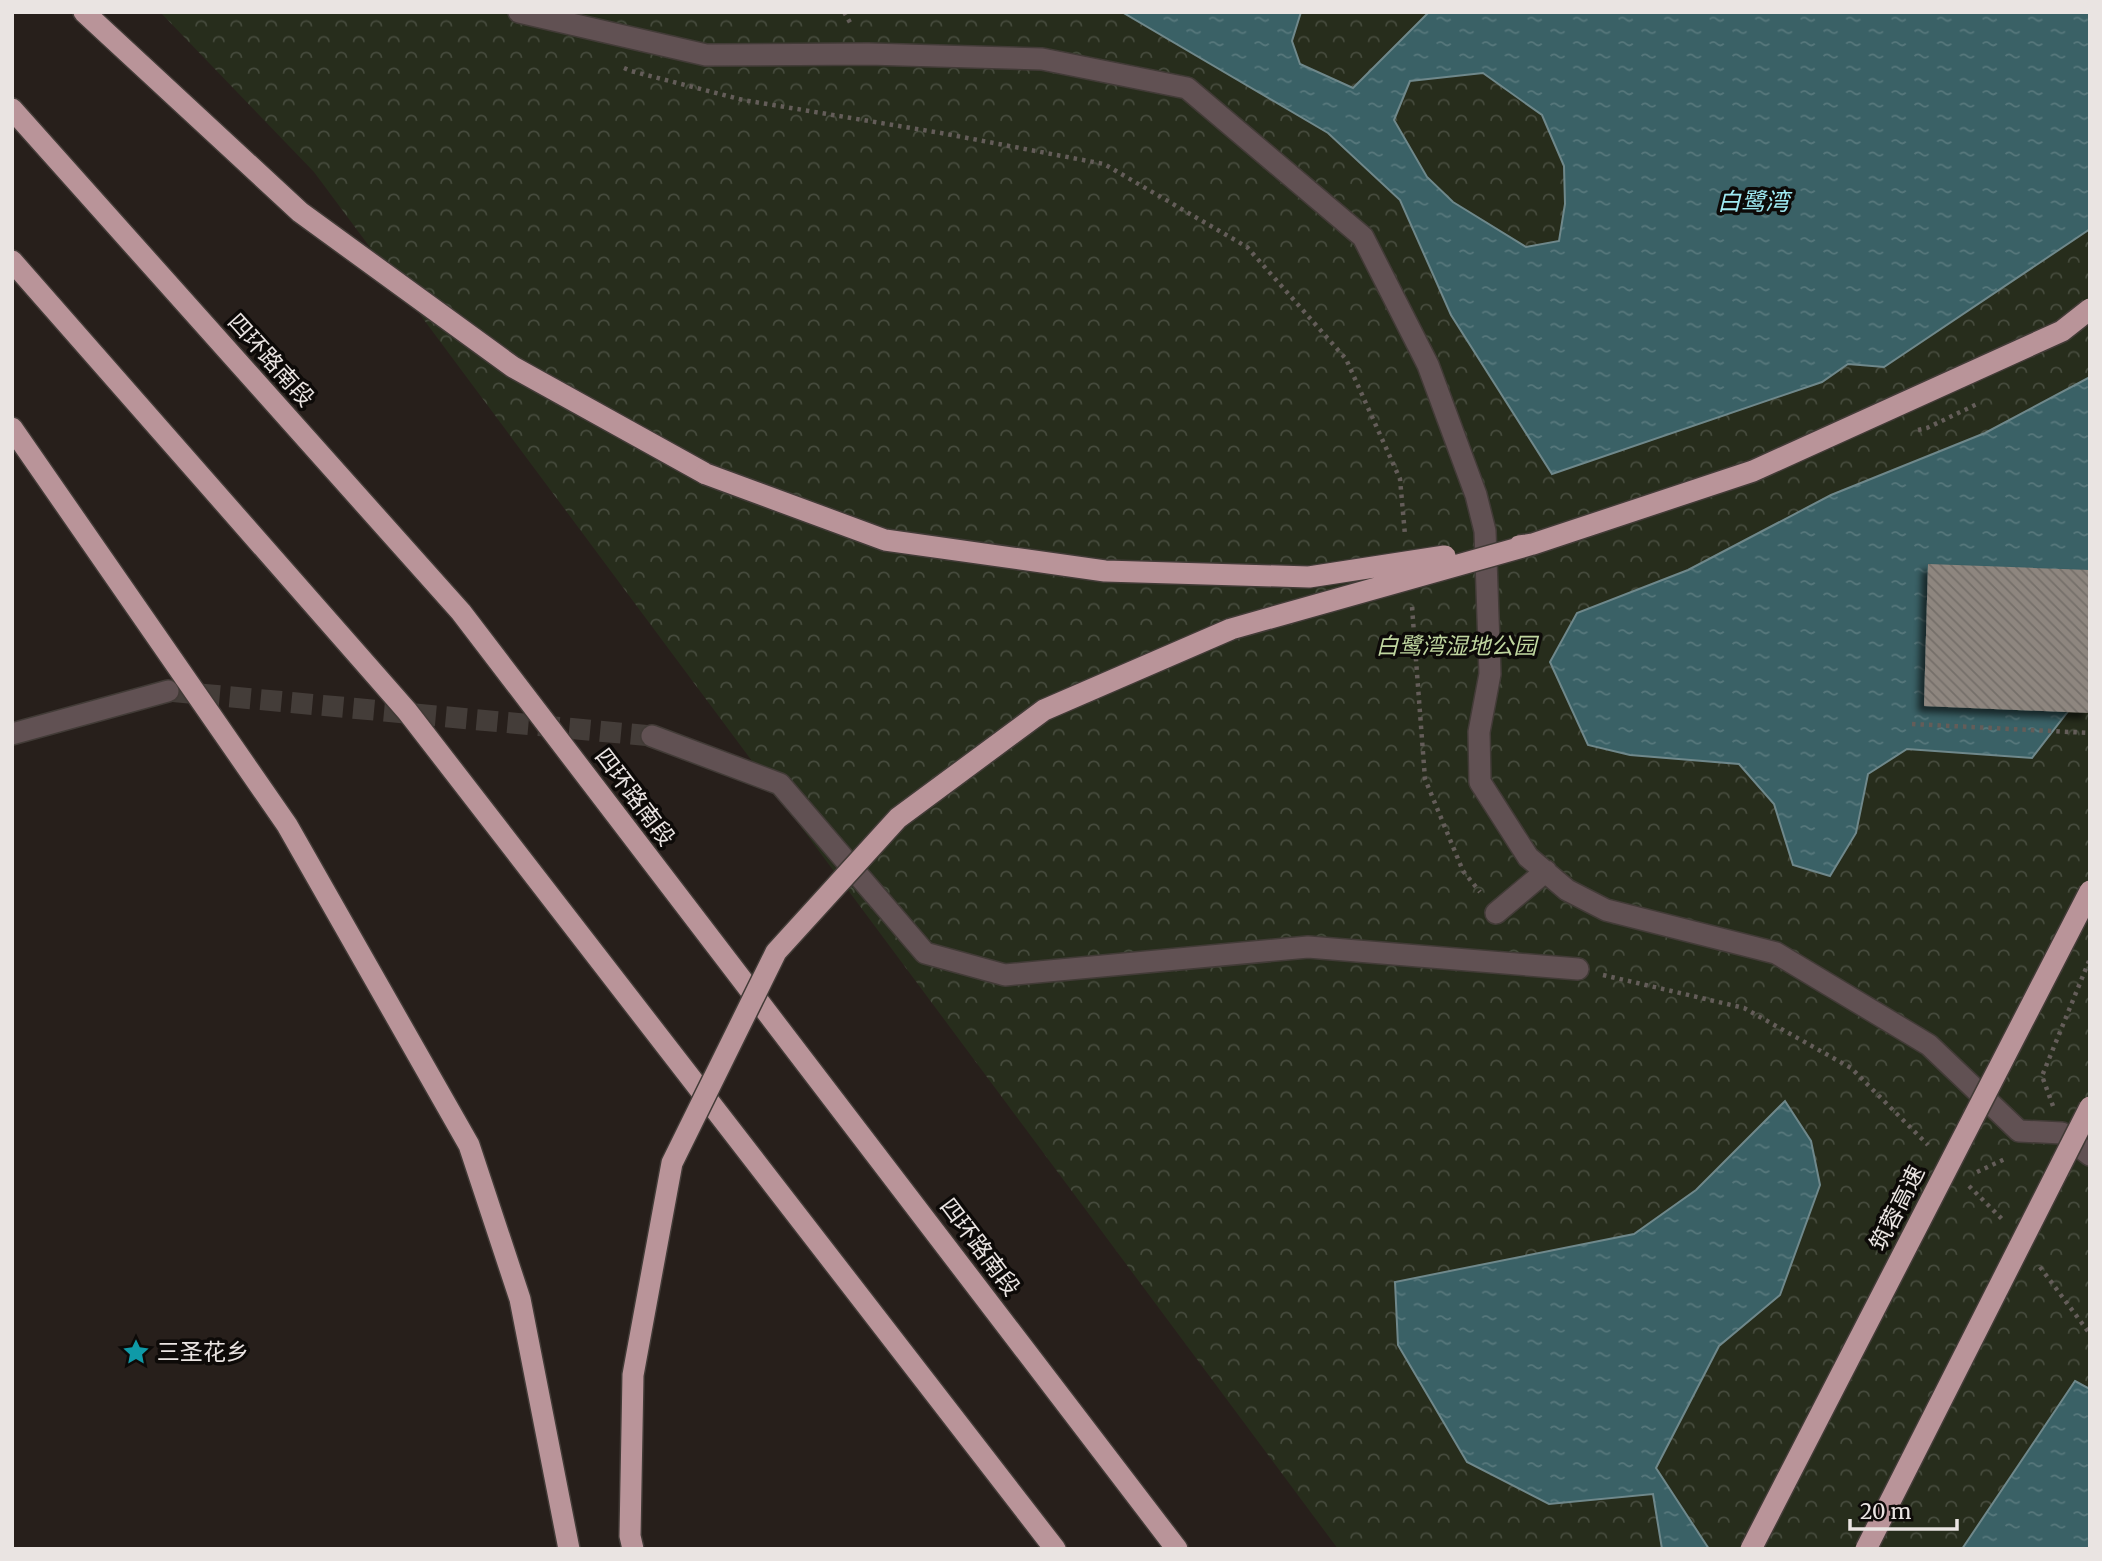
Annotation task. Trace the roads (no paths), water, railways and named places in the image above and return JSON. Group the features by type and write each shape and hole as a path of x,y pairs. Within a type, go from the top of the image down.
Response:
{"highway":[{"path":"84,12 300,212 513,368 706,474 886,540 1105,571 1309,577 1533,544"},
{"name":"四环路南段","path":"12,109 461,612 1177,1549"},
{"path":"12,261 407,711 1055,1549"},
{"path":"633,1549 633,1375 672,1163 776,952 898,818 1044,710 1231,629 1533,544 1753,471 2062,331 2090,309"},
{"path":"12,428 287,825 469,1145 520,1299 569,1549"},
{"name":"筑蓉高速","path":"1751,1549 2090,891"},
{"path":"1866,1549 2090,1107"}],"street":[{"path":"519,12 706,55 868,54 1042,59 1187,88 1363,237 1428,365 1476,495 1485,531 1490,674 1479,732 1480,782 1528,857 1567,890 1606,909 1776,953 1928,1045 2019,1131 2063,1133 2090,1154"},
{"path":"12,734 168,691"},
{"path":"652,736 780,784 925,953 1005,975 1308,947 1578,970"},
{"path":"1496,913 1546,871"}],"water":[{"name":"白鹭湾","path":"1122,12 1301,12 1292,41 1300,64 1353,88 1429,12 2090,12 2090,229 1884,367 1848,364 1822,382 1552,474 1451,315 1400,200 1328,133","holes":["1483,73 1542,115 1564,166 1565,204 1559,241 1526,247 1453,202 1427,177 1394,120 1410,81"]},
{"path":"2090,377 2090,683 2032,758 1907,749 1868,774 1856,833 1830,876 1793,865 1774,804 1739,764 1630,755 1588,745 1550,662 1577,613 1688,570 1831,495 1985,433"},
{"path":"1785,1101 1811,1141 1820,1185 1780,1295 1719,1346 1656,1468 1709,1549 1662,1549 1653,1494 1549,1504 1467,1462 1398,1345 1395,1282 1634,1234 1696,1190"},
{"path":"2075,1381 2090,1389 2090,1549 1962,1549"}],"tunnel":[{"path":"168,691 652,736"}],"place":[{"name":"三圣花乡","path":"136,1352"}],"park label":[{"name":"白鹭湾湿地公园","path":"1456,646"}]}
